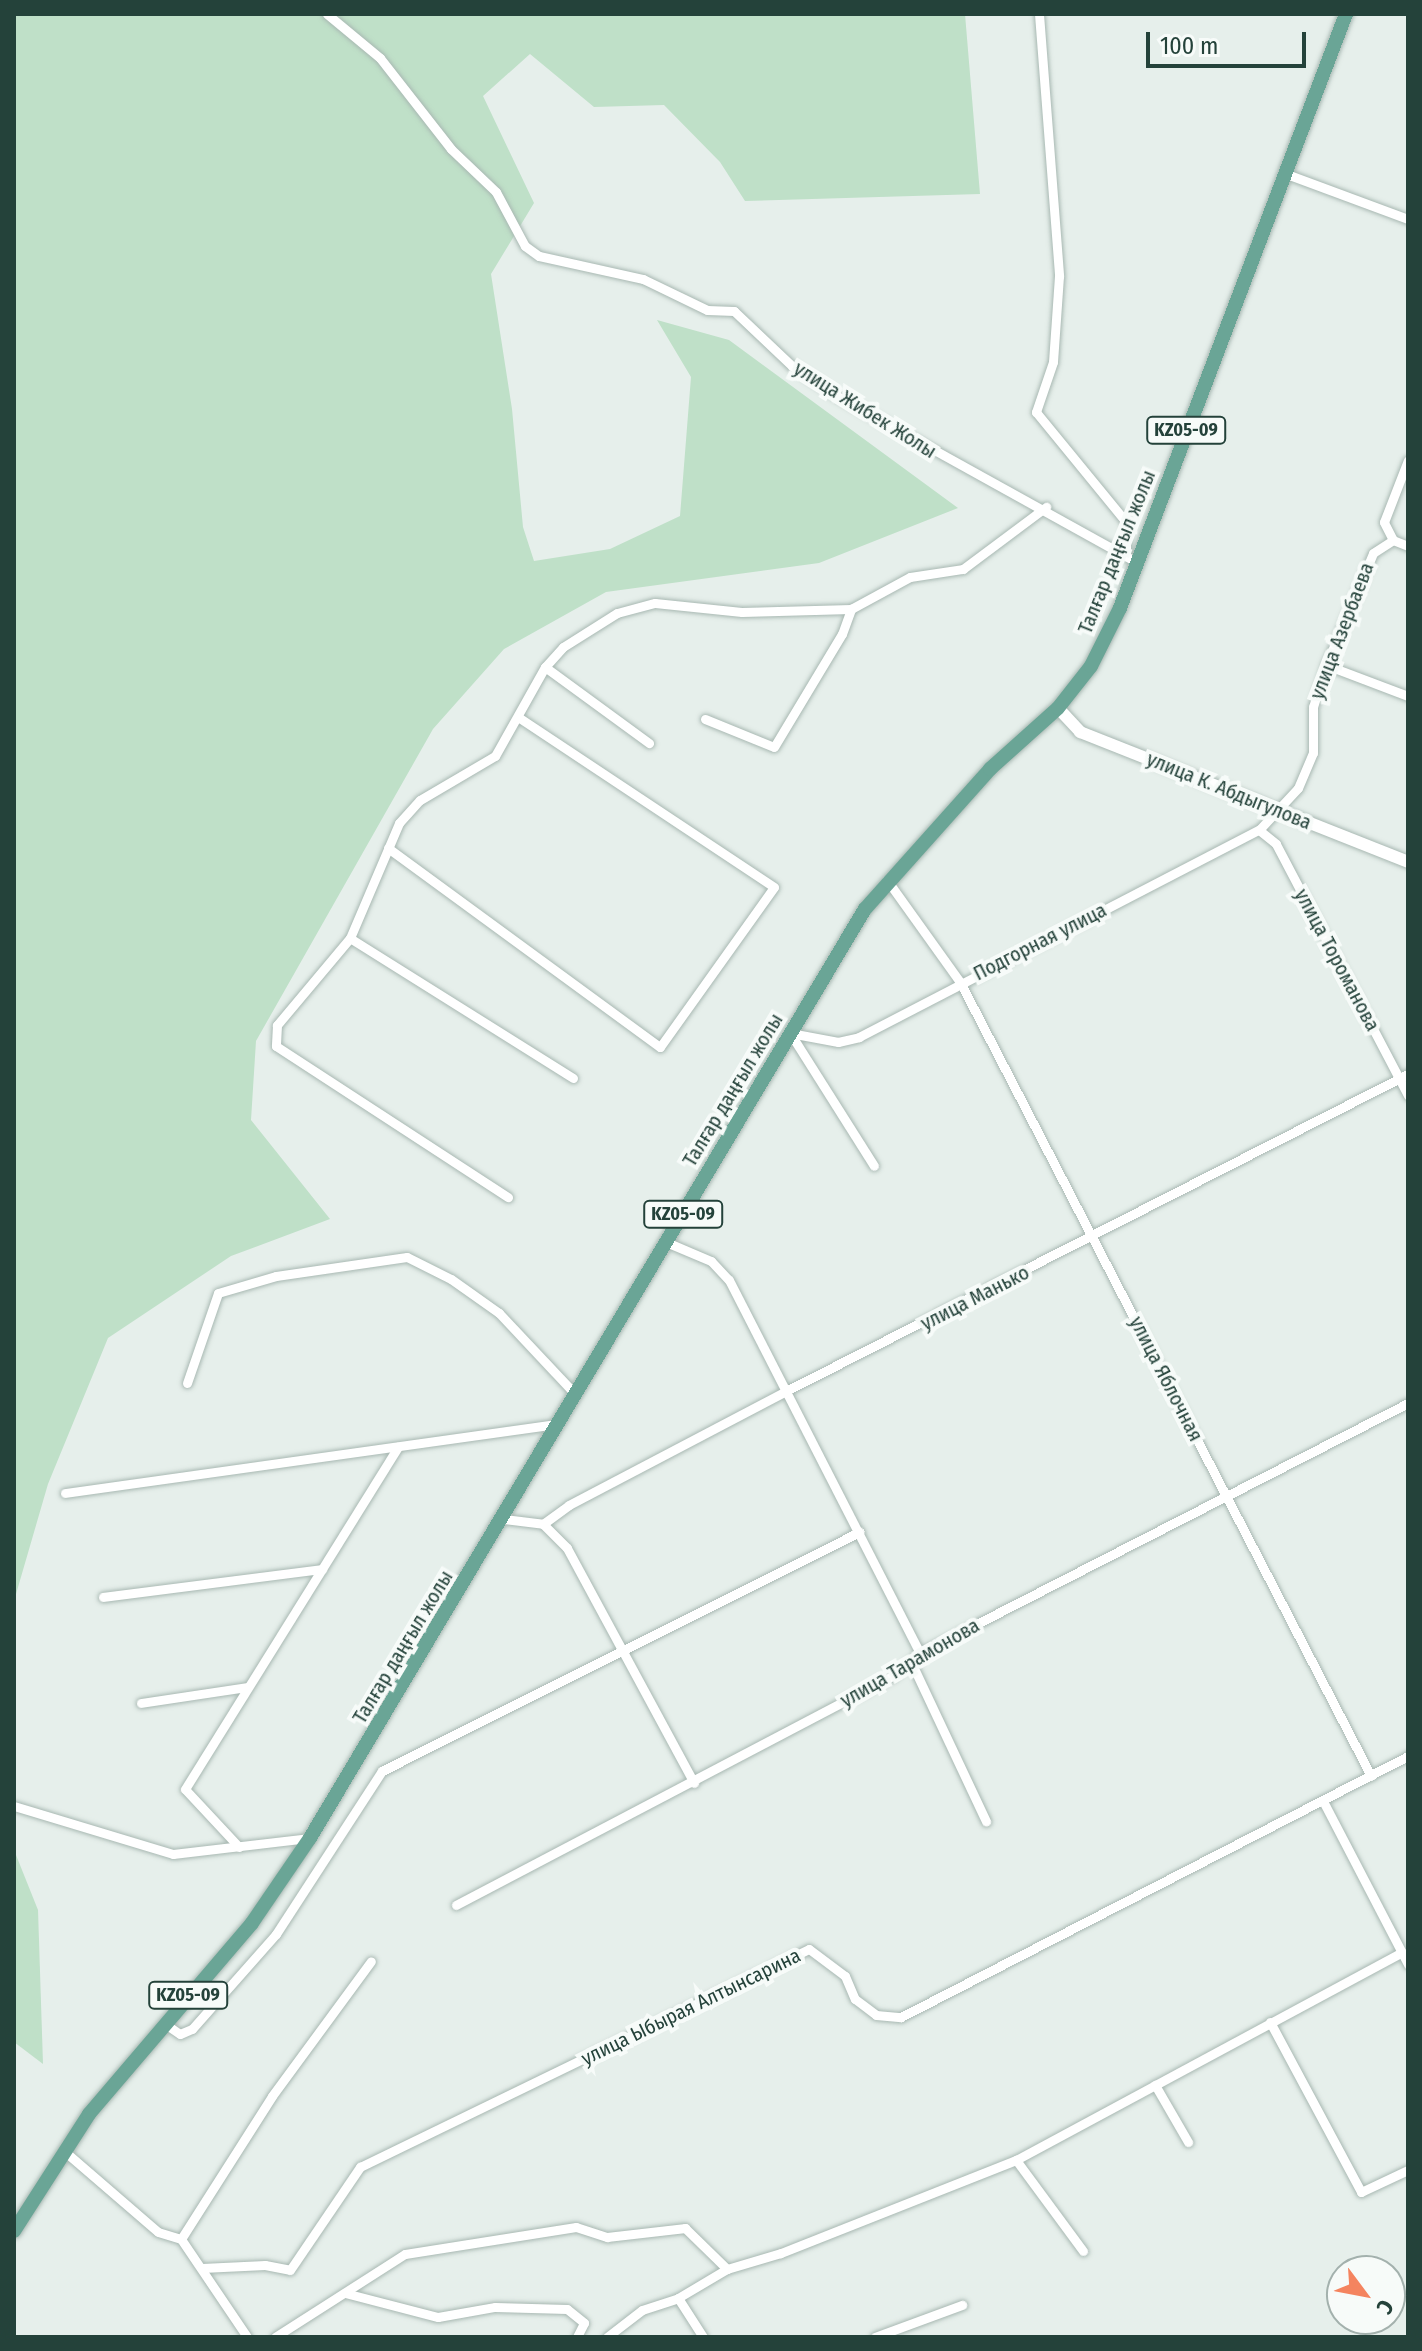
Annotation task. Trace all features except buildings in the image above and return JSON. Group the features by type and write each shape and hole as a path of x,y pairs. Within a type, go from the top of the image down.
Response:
{"main road":[{"name":"Талғар даңғыл жолы","path":"14,2231 63,2150 163,2023 252,1923 310,1838 504,1519 790,1033 887,880 990,769 1058,708 1104,643 1132,557 1346,14"}],"street":[{"name":"улица Жибек Жолы","path":"327,14 380,58 451,149 496,192 532,251 556,263 643,279 707,310 734,311 792,366 837,396 941,458 1046,507 1132,557"},
{"path":"1039,14 1059,276 1053,362 1036,412 1126,522 1132,557"},
{"path":"1284,173 1408,219"},
{"path":"1408,460 1384,522 1393,540 1408,546"},
{"path":"508,1197 276,1046 277,1025 350,938 399,823 420,800 495,756 520,718 545,667 588,629 617,613 655,603 742,612 851,609 910,577 963,569 1046,507"},
{"name":"улица Азербаева","path":"1279,810 1298,788 1313,753 1313,707 1326,665 1373,553 1393,540"},
{"path":"705,719 774,747 842,634 851,609"},
{"path":"1326,665 1408,696"},
{"path":"545,667 649,743"},
{"name":"улица К. Абдыгулова","path":"1058,708 1080,732 1408,862"},
{"path":"388,848 660,1047 774,887 520,718"},
{"name":"Подгорная улица","path":"790,1033 848,1040 1259,830 1279,810"},
{"name":"улица Тороманова","path":"1259,830 1276,844 1404,1076 1408,1095"},
{"name":"улица Яблочная","path":"887,880 960,982 1371,1776"},
{"path":"350,938 573,1078"},
{"path":"790,1033 874,1166"},
{"name":"улица Манько","path":"543,1524 569,1505 786,1391 1404,1076"},
{"path":"666,1242 720,1268 920,1653"},
{"path":"187,1383 218,1293 276,1276 407,1257 451,1279 499,1313 576,1395"},
{"name":"улица Тарамонова","path":"456,1905 694,1783 912,1664 920,1653 1408,1403"},
{"path":"65,1493 559,1424"},
{"path":"239,1847 185,1789 398,1447"},
{"path":"504,1519 543,1524 578,1564 694,1783"},
{"path":"163,2023 180,2034 192,2029 276,1934 382,1771 859,1532"},
{"path":"103,1597 322,1569"},
{"path":"912,1664 986,1821"},
{"path":"141,1703 247,1687"},
{"name":"улица Ыбырая Алтынсарина","path":"202,2268 265,2265 290,2270 360,2167 809,1949 845,1976 855,1999 876,2015 901,2017 1408,1756"},
{"path":"1323,1801 1408,1964"},
{"path":"14,1806 173,1854 310,1838"},
{"path":"607,2337 642,2310 678,2298 727,2269 781,2253 1016,2160 1402,1952"},
{"path":"181,2239 272,2096 371,1961"},
{"path":"1270,2022 1361,2192 1408,2170"},
{"path":"1155,2085 1188,2142"},
{"path":"63,2150 158,2232 181,2239 247,2337"},
{"path":"1016,2160 1083,2251"},
{"path":"275,2337 405,2254 576,2227 607,2237 685,2228 727,2269"},
{"path":"345,2293 438,2317 495,2307 567,2309 584,2323 577,2337"},
{"path":"678,2298 703,2337"},
{"path":"875,2337 962,2305"}],"green space":[{"path":"14,14 965,14 980,194 745,201 720,162 664,105 594,107 530,54 483,96 534,203 491,274 512,409 523,527 534,561 610,549 680,516 691,377 657,320 729,340 958,508 819,563 606,592 504,649 433,729 256,1041 251,1120 330,1219 231,1256 108,1338 48,1484 14,1601"},
{"path":"14,1850 38,1910 43,2064 14,2042"}]}
